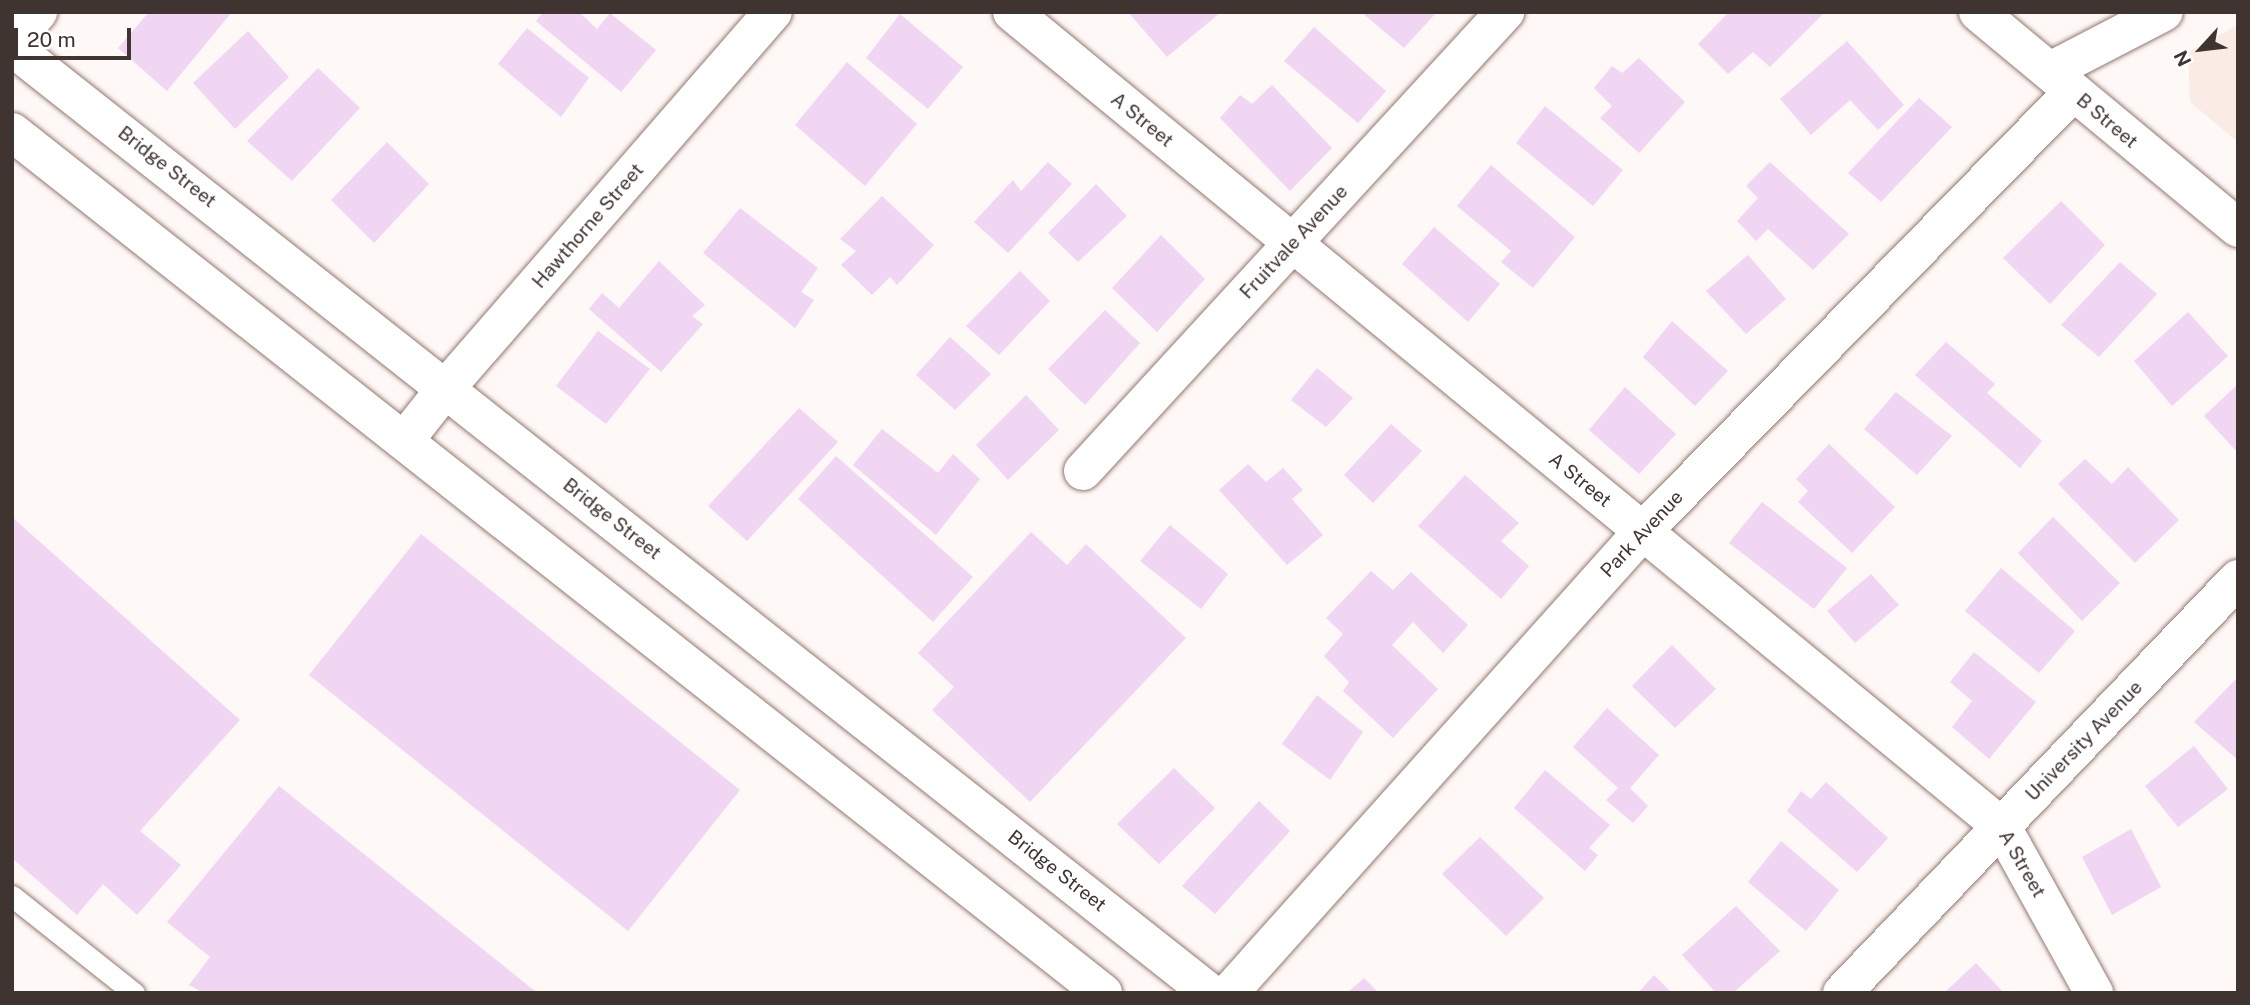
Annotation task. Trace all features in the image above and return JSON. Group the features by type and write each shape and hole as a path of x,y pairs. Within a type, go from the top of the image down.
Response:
{"street":[{"path":"12,45 38,12"},
{"name":"Hawthorne Street","path":"404,441 446,388 773,12"},
{"name":"A Street","path":"1012,12 2002,827 2094,993"},
{"name":"Fruitvale Avenue","path":"1083,471 1505,12"},
{"name":"B Street","path":"1978,12 2238,228"},
{"name":"Park Avenue","path":"1229,993 1643,531 2062,82 2164,12"},
{"name":"Bridge Street","path":"12,45 1210,993"},
{"path":"12,132 1103,993"},
{"name":"University Avenue","path":"1842,993 2238,579"}],"lane":[{"path":"12,896 134,993"}],"shaded area":[{"path":"2238,25 2238,142 2190,102 2188,52"}],"building":[{"path":"149,12 232,12 167,91 118,48"},
{"path":"543,12 579,12 597,29 610,13 656,50 621,92 536,21"},
{"path":"1128,12 1221,12 1167,57"},
{"path":"1361,12 1433,12 1435,14 1404,48"},
{"path":"1729,12 1825,12 1770,67 1753,52 1728,74 1698,44"},
{"path":"900,14 963,67 928,109 866,58"},
{"path":"1314,27 1386,91 1358,123 1284,61"},
{"path":"527,28 589,78 561,117 498,64"},
{"path":"248,31 289,77 235,129 193,83"},
{"path":"1847,41 1904,105 1878,130 1850,100 1811,135 1780,99"},
{"path":"1639,58 1685,102 1639,153 1600,118 1612,106 1594,88 1612,66 1622,73"},
{"path":"847,62 917,124 865,186 795,125"},
{"path":"318,68 360,108 292,181 247,141"},
{"path":"1272,85 1332,148 1290,191 1220,118 1240,95 1252,104"},
{"path":"1919,98 1952,127 1881,202 1848,173"},
{"path":"1545,106 1623,170 1593,206 1516,143"},
{"path":"387,142 429,184 374,243 331,200"},
{"path":"1048,162 1072,184 1008,253 974,222 1013,180 1021,191"},
{"path":"1770,162 1849,234 1813,270 1768,229 1756,241 1737,221 1758,198 1746,186"},
{"path":"1491,165 1575,237 1533,288 1501,262 1511,251 1457,206"},
{"path":"1096,184 1127,216 1078,262 1048,233"},
{"path":"882,196 934,245 897,285 890,277 872,295 841,265 856,251 840,239"},
{"path":"2061,201 2105,245 2050,304 2003,258"},
{"path":"740,208 818,268 801,292 814,300 795,328 703,253"},
{"path":"1434,227 1500,284 1468,322 1402,264"},
{"path":"1161,235 1205,279 1157,332 1112,288"},
{"path":"1748,255 1786,299 1746,334 1706,291"},
{"path":"659,261 705,305 692,316 703,324 661,372 589,309 602,293 619,308"},
{"path":"2120,262 2157,294 2099,357 2061,325"},
{"path":"1020,271 1050,301 999,355 966,326"},
{"path":"1105,310 1140,343 1085,405 1048,369"},
{"path":"2188,312 2228,356 2172,406 2134,361"},
{"path":"1672,321 1728,371 1695,406 1643,357"},
{"path":"598,331 650,369 606,424 556,386"},
{"path":"950,337 991,374 955,410 916,375"},
{"path":"1946,342 1995,384 1987,393 2042,441 2020,468 1915,375"},
{"path":"1317,368 1353,398 1326,427 1291,400"},
{"path":"2238,384 2238,453 2204,416"},
{"path":"1625,387 1676,434 1639,474 1589,430"},
{"path":"1896,392 1952,436 1917,475 1864,429"},
{"path":"1026,395 1059,430 1008,480 976,445"},
{"path":"799,408 838,442 747,541 708,506"},
{"path":"1391,424 1422,451 1373,503 1344,475"},
{"path":"882,429 938,473 953,454 980,479 936,535 853,465"},
{"path":"1829,444 1895,507 1852,553 1798,502 1808,491 1796,479"},
{"path":"836,456 973,577 933,622 798,499"},
{"path":"2085,459 2112,484 2128,467 2179,520 2135,563 2058,484"},
{"path":"1248,464 1266,482 1283,468 1303,490 1292,499 1323,535 1287,565 1219,490"},
{"path":"1465,475 1519,523 1501,541 1529,566 1501,599 1418,526"},
{"path":"1762,502 1847,568 1814,609 1729,543"},
{"path":"12,517 240,720 140,831 181,865 137,915 103,884 77,915 12,858"},
{"path":"2053,517 2120,583 2082,621 2018,553"},
{"path":"1170,525 1228,574 1201,609 1140,561"},
{"path":"1031,532 1067,565 1086,544 1186,638 1030,802 932,710 954,687 918,653"},
{"path":"421,534 740,790 628,931 309,675"},
{"path":"2001,568 2075,631 2039,673 1965,611"},
{"path":"1371,571 1393,590 1411,572 1468,625 1443,653 1413,622 1392,645 1438,689 1393,738 1343,691 1349,682 1324,656 1343,634 1326,618"},
{"path":"1871,574 1899,605 1855,643 1827,611"},
{"path":"1672,645 1716,689 1675,728 1632,686"},
{"path":"1974,652 2036,702 1989,759 1952,727 1972,701 1950,682"},
{"path":"2236,679 2238,681 2238,760 2194,722"},
{"path":"1317,695 1363,732 1330,780 1282,744"},
{"path":"1607,708 1659,755 1630,788 1648,806 1633,823 1606,800 1618,788 1573,747"},
{"path":"2194,746 2228,789 2178,827 2145,786"},
{"path":"1174,768 1215,808 1159,864 1117,824"},
{"path":"1545,770 1610,825 1589,848 1598,855 1585,871 1514,808"},
{"path":"1826,782 1888,838 1857,872 1787,811 1801,791 1811,799"},
{"path":"279,786 535,991 534,993 204,993 189,985 210,957 167,922"},
{"path":"1259,801 1290,831 1215,914 1182,886"},
{"path":"2131,829 2161,887 2112,915 2082,857"},
{"path":"1480,837 1544,898 1506,936 1442,874"},
{"path":"1781,841 1839,890 1806,931 1748,882"},
{"path":"1736,906 1780,951 1733,993 1716,993 1682,955"},
{"path":"1976,963 2004,993 1944,993"},
{"path":"1654,975 1672,993 1638,993"},
{"path":"1364,978 1379,993 1347,993"}]}
